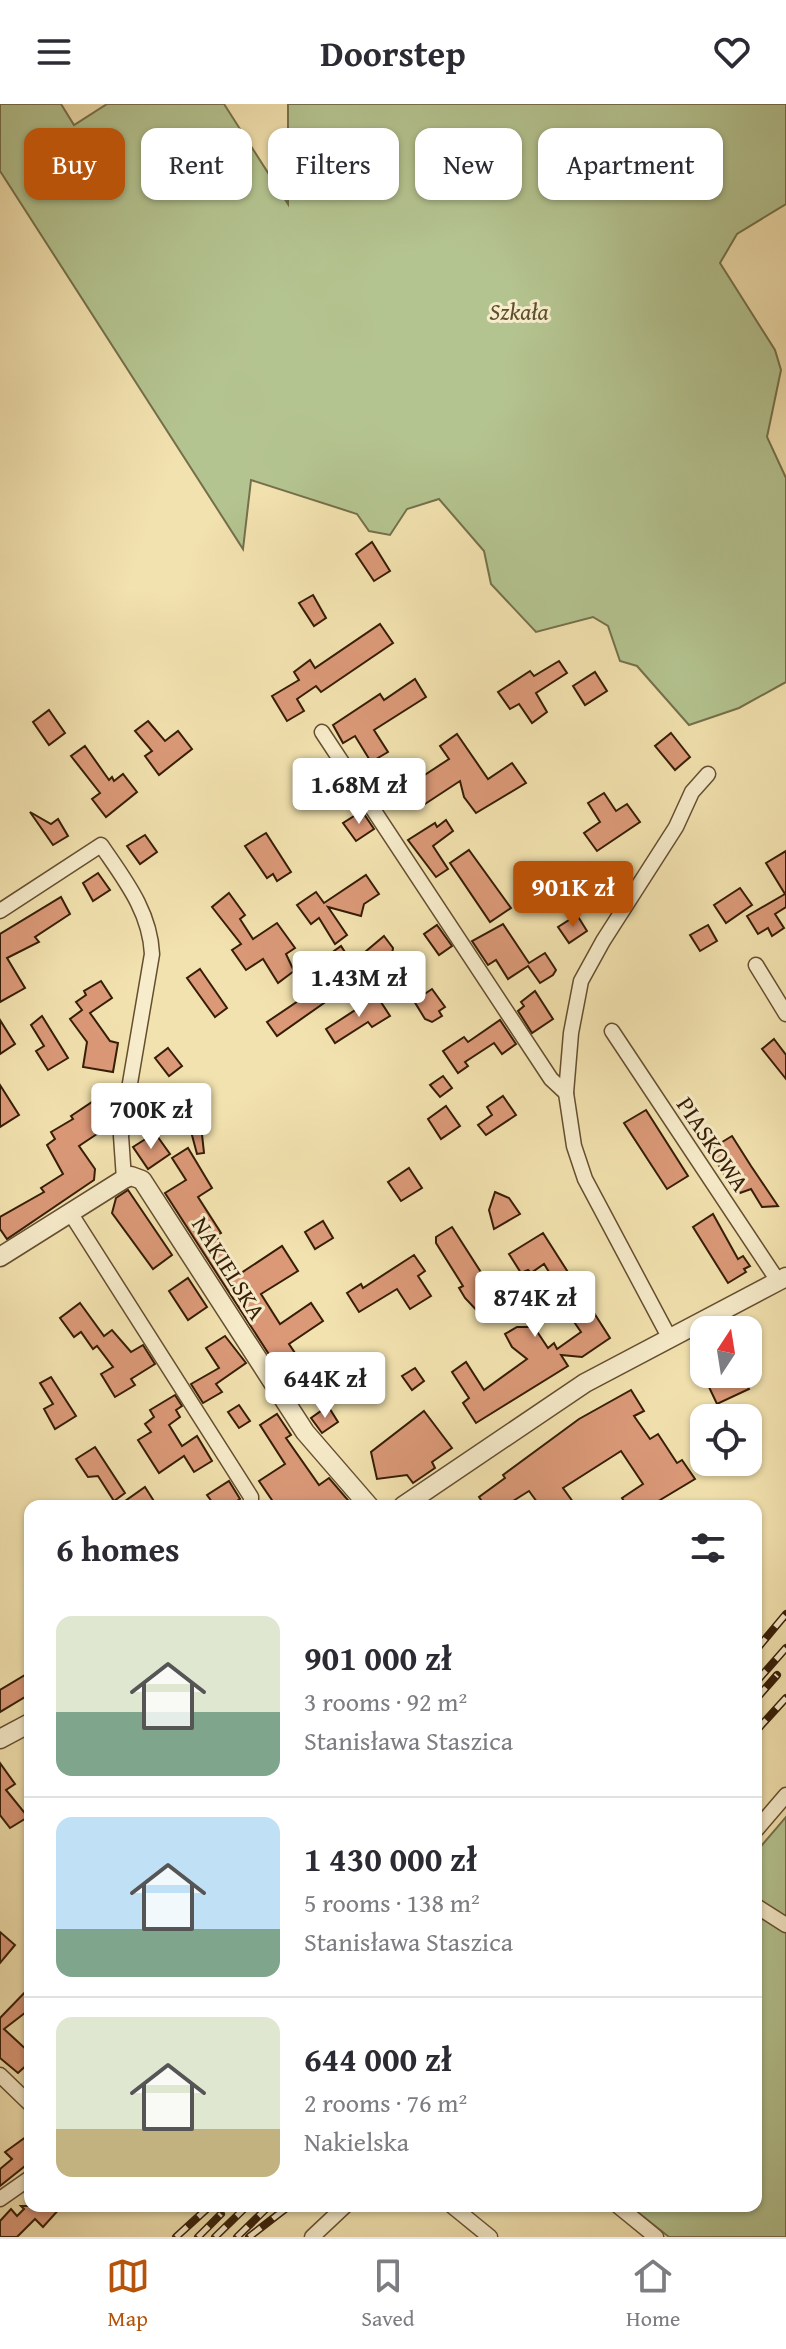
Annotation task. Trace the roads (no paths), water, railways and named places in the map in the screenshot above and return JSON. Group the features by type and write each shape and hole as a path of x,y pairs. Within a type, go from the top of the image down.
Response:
{"street":[{"path":"322,732 551,1079 566,1093"},
{"path":"669,1337 585,1179 574,1146 566,1093 571,1033 581,981 676,827 692,792 708,774"},
{"path":"0,911 101,845 132,889 151,934 152,954 121,1136 127,1177 0,1257"},
{"path":"756,965 786,1014"},
{"name":"PIASKOWA","path":"612,1031 782,1279"},
{"name":"NAKIELSKA","path":"127,1177 142,1180 150,1188 305,1432 364,1500"},
{"path":"71,1214 251,1500"},
{"path":"414,1500 585,1383 782,1279"},
{"path":"0,1739 24,1726"},
{"path":"762,1823 786,1795"},
{"path":"762,1910 786,1925"},
{"path":"0,2075 24,2098"},
{"path":"0,2199 24,2182"},
{"path":"312,2237 339,2212"},
{"path":"459,2212 490,2237"},
{"path":"625,2212 656,2237"}],"railway":[{"path":"762,1643 786,1614"},
{"path":"762,1675 786,1648"},
{"path":"762,1692 777,1675"},
{"path":"762,1724 786,1698"},
{"path":"176,2237 203,2212"},
{"path":"215,2237 241,2212"},
{"path":"237,2237 263,2212"},
{"path":"249,2237 281,2212"},
{"path":"198,2237 221,2214"}],"park label":[{"name":"Szkała","path":"519,311"}]}
